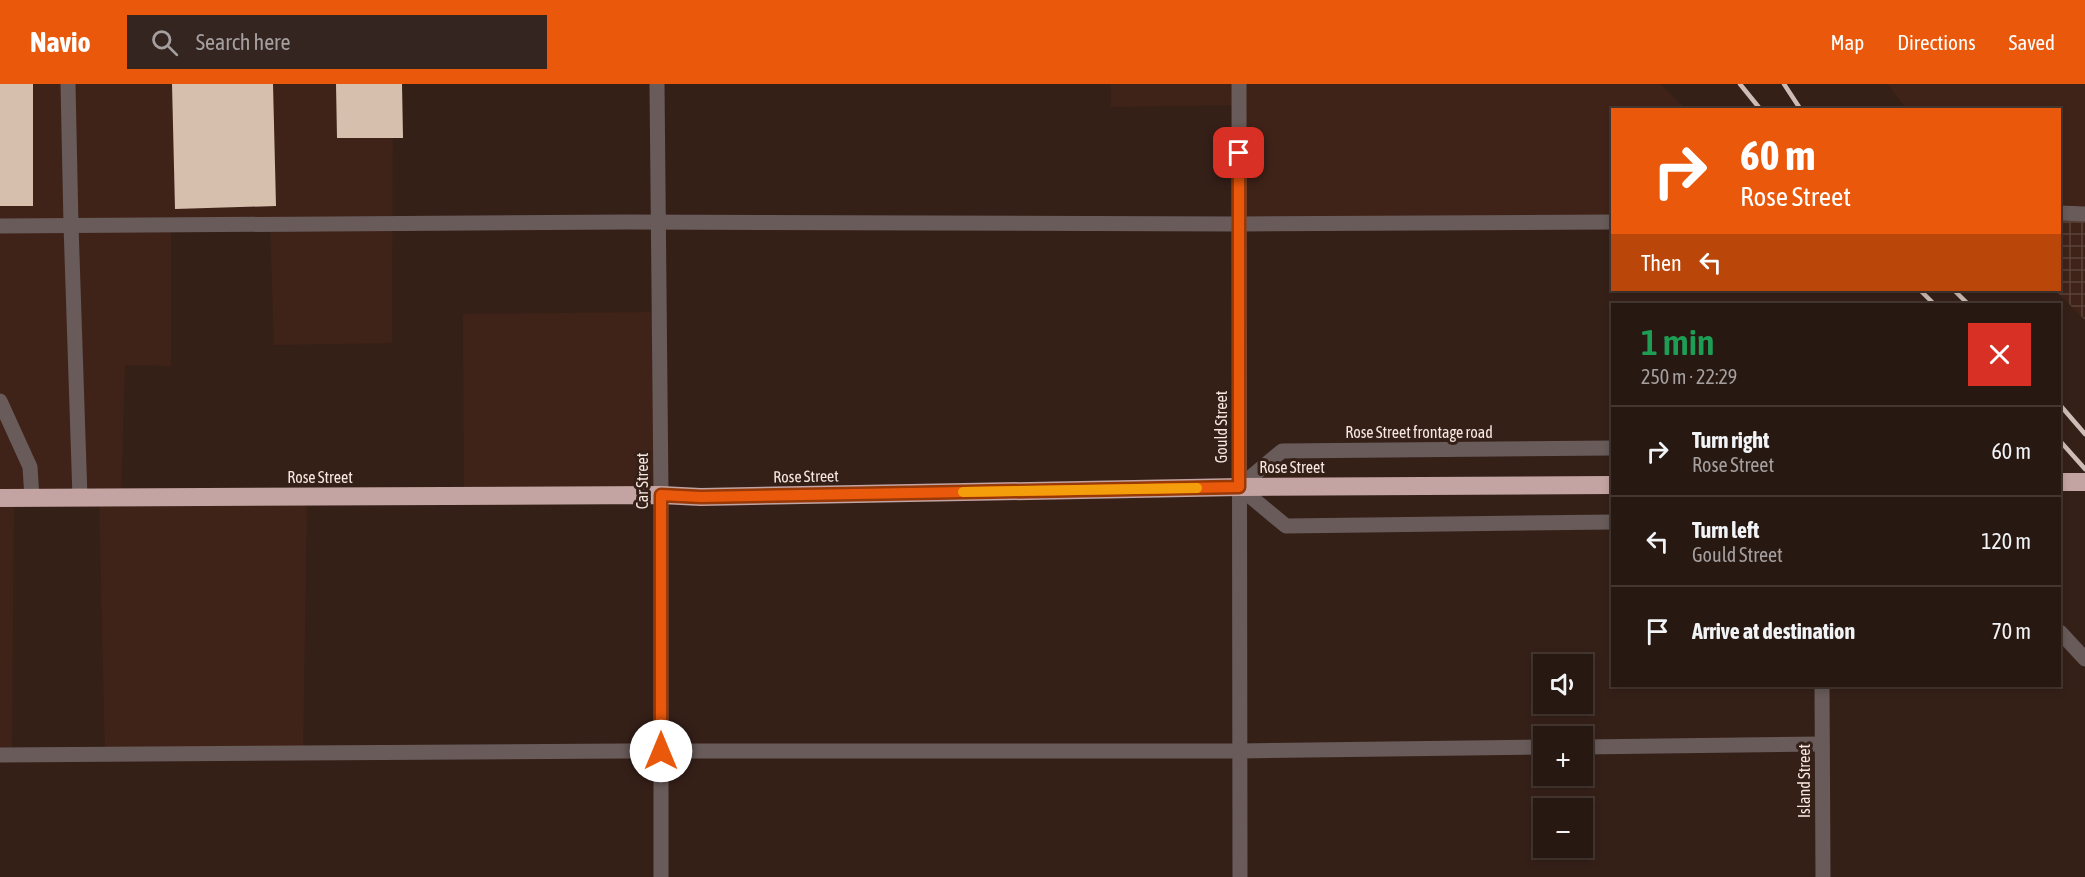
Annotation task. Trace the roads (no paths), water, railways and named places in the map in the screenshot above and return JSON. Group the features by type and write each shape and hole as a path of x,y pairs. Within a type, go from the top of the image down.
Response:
{"highway":[{"path":"2061,482 2085,482"},
{"name":"Rose Street","path":"0,498 661,495 701,497 1239,487 1611,485"}],"street":[{"path":"68,84 70,225 80,498"},
{"name":"Car Street","path":"657,84 662,877"},
{"name":"Gould Street","path":"1239,84 1240,877"},
{"path":"2061,213 2085,214"},
{"path":"0,226 658,222 1239,224 1611,222"},
{"path":"0,401 30,467 32,498"},
{"name":"Rose Street frontage road","path":"1239,487 1282,451 1611,448"},
{"path":"1239,487 1286,526 1611,522"},
{"path":"2061,633 2085,659"},
{"name":"Island Street","path":"1822,687 1823,877"},
{"path":"1593,747 1822,744"},
{"path":"0,755 661,751 1239,751 1533,747"}],"railway":[{"path":"1740,84 1759,108"},
{"path":"1784,84 1800,108"},
{"path":"1921,291 1933,303"},
{"path":"1955,291 1967,303"},
{"path":"2061,406 2085,434"},
{"path":"2061,442 2085,469"}]}
